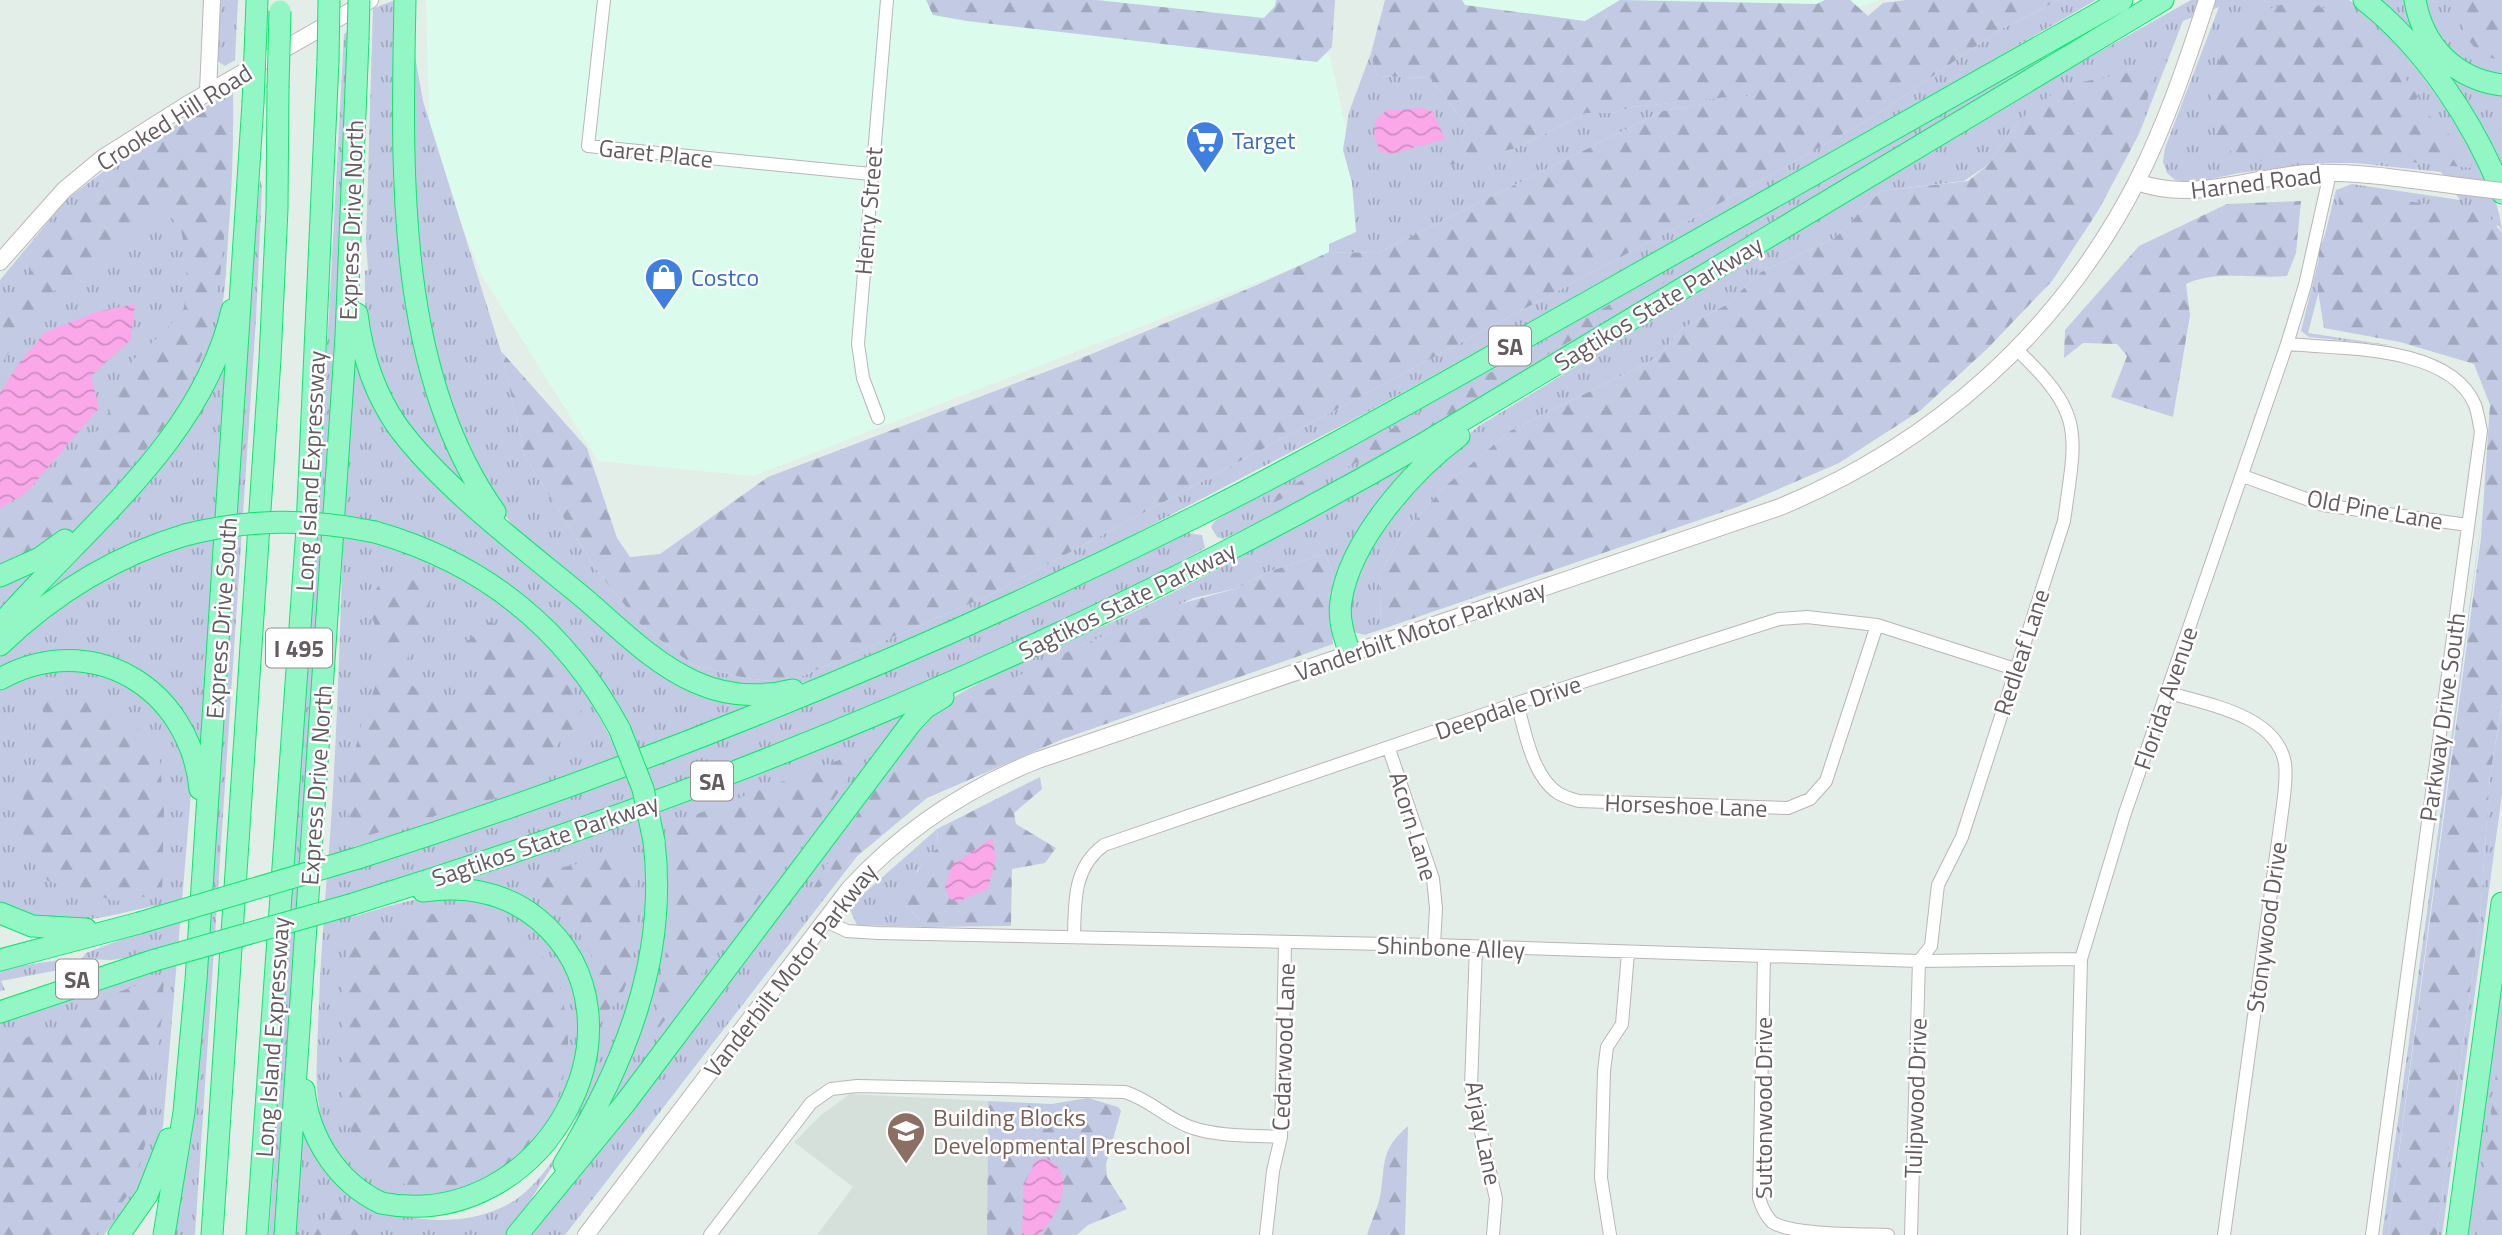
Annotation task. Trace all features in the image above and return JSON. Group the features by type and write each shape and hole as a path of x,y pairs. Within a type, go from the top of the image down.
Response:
{"highway":[{"name":"Express Drive South","path":"164,1235 190,1056 247,218 257,0"},
{"name":"Long Island Expressway","path":"257,1235 308,514 329,0"},
{"name":"Express Drive North","path":"285,1235 352,220 359,0"},
{"path":"405,0 404,110 407,197 415,285 429,367 441,410 466,465 488,503 524,549"},
{"name":"Sagtikos State Parkway","path":"0,960 139,923 358,858 629,764 849,677 1065,580 1292,467 2122,0"},
{"name":"Sagtikos State Parkway","path":"0,998 155,960 353,904 507,855 752,766 903,705 1061,633 1322,501 2163,0"},
{"path":"2364,0 2409,44 2450,97 2502,192"},
{"path":"2415,0 2427,37 2441,56 2468,75 2502,85"},
{"name":"Long Island Expressway","path":"212,1235 270,359 277,209 280,6"},
{"path":"0,625 149,463 185,419 219,354 234,301 247,218"},
{"path":"352,220 359,330 367,364 380,397 398,426 433,466 524,549 659,660 707,687 729,693 766,695 849,677"},
{"path":"1350,654 1340,618 1344,588 1365,543 1399,493 1448,444 1533,388 1589,344"},
{"path":"0,576 57,547 149,463"},
{"path":"0,645 48,604 97,572 147,547 185,535 237,524 297,520 375,532 425,548 458,564 522,606 576,662 620,730 640,781 654,841 657,890 655,938 635,1020 587,1124 549,1189 517,1235"},
{"path":"517,1235 605,1129 918,716 933,703 1003,670 1061,633"},
{"path":"0,678 34,665 80,661 125,674 151,690 172,711 194,752 205,846"},
{"path":"299,1039 307,1112 324,1153 342,1175 363,1192 401,1211 436,1216 461,1214 507,1197 542,1168 572,1112 587,1052 586,999 569,956 543,924 512,902 463,889 425,891 353,904"},
{"path":"2457,1235 2502,903"},
{"path":"0,913 32,926 59,930 139,923"},
{"path":"0,1012 155,960"},
{"path":"118,1235 147,1195 162,1162 190,1056"},
{"path":"2450,1235 2469,1146"}],"main road":[{"path":"208,92 212,0"},
{"name":"Crooked Hill Road","path":"0,262 44,211 83,174 133,137 370,0"},
{"name":"Vanderbilt Motor Parkway","path":"586,1235 824,920 862,874 937,811 989,782 1038,760 1732,524 1814,492 1864,468 1934,423 2017,350 2085,269 2137,182 2162,126 2207,0"},
{"name":"Harned Road","path":"2137,182 2187,191 2281,176 2330,173 2502,192"}],"street":[{"name":"Garet Place","path":"604,0 588,146 871,174"},
{"name":"Henry Street","path":"878,418 863,378 858,344 887,0"},
{"name":"Florida Avenue","path":"2074,1235 2081,959 2166,692 2287,344 2305,285 2330,173"},
{"name":"Parkway Drive South","path":"2287,344 2407,356 2431,365 2455,380 2474,403 2481,431 2371,1235"},
{"name":"Redleaf Lane","path":"1919,961 1931,946 1938,885 1962,837 2064,522 2073,427 2066,406 2017,350"},
{"name":"Old Pine Lane","path":"2242,476 2323,505 2468,525"},
{"name":"Deepdale Drive","path":"1074,936 1076,888 1082,869 1092,854 1104,845 1517,703 1779,619 1818,617 1877,625 2015,669"},
{"name":"Horseshoe Lane","path":"1517,703 1532,755 1557,793 1579,801 1788,808 1810,799 1826,781 1877,625"},
{"name":"Stonywood Drive","path":"2166,692 2252,722 2272,738 2284,761 2282,812 2224,1235"},
{"name":"Acorn Lane","path":"1389,749 1433,879 1436,908 1434,945"},
{"name":"Shinbone Alley","path":"824,920 839,929 866,933 1434,945 1919,961 2081,959"},
{"name":"Cedarwood Lane","path":"1266,1235 1273,1171 1282,1137 1285,943"},
{"name":"Arjay Lane","path":"1476,947 1471,1087 1496,1199 1493,1235"},
{"path":"1609,1235 1601,1178 1604,1071 1607,1047 1622,1024 1628,953"},
{"name":"Suttonwood Drive","path":"1764,956 1759,1198 1763,1212 1774,1224 1790,1231 1888,1235"},
{"name":"Tulipwood Drive","path":"1911,1235 1919,961"},
{"path":"710,1235 811,1103 831,1089 912,1086 1125,1093 1144,1098 1192,1128 1216,1133 1282,1137"}],"shaded area":[{"path":"426,0 1291,0 1286,47 1330,55 1369,239 753,476 598,461 483,277 430,150"},
{"path":"1444,0 1880,0 1818,21 1611,36 1442,21"},
{"name":"Building Blocks Developmental Preschool","path":"850,1094 988,1101 987,1235 817,1235 853,1187 794,1142 821,1115"}],"green space":[{"path":"218,0 238,0 235,60 225,66 216,60"},
{"path":"396,0 400,214 466,481 461,485 418,439 388,399 377,374 368,330 365,271 368,270 366,242 373,8"},
{"path":"926,0 1097,0 1264,18 1275,6 1276,0 1335,0 1332,47 1317,62 967,21 933,15"},
{"path":"1385,0 1462,0 1465,5 1585,21 1620,0 1817,4 1825,0 1850,0 1868,16 1883,3 1906,0 2059,0 2001,29 1872,118 1690,220 990,595 786,683 745,678 693,665 641,625 598,572 525,457 501,351 587,448 617,538 630,557 660,554 768,477 1077,360 1329,252 1378,253 1663,111 1757,94 1633,107 1611,113 1586,113 1516,148 1450,165 1468,128 1431,78 1377,76 1371,53"},
{"path":"2059,0 2096,0 1740,206 1362,415 1052,577 809,681 768,689 731,690 686,671 521,537 479,480 443,398 420,286 410,153 411,34 423,101 501,351 525,457 598,572 641,625 693,665 745,678 786,683 990,595 1690,220 1872,118 2001,29"},
{"path":"2191,0 2349,0 2370,17 2419,72 2467,142 2497,207 2502,233 2499,226 2345,191 2308,333 2395,346 2309,337 2301,331 2336,190 2352,184 2460,200 2441,172 2355,163 2326,163 2239,173 2193,183 2175,180 2167,173 2163,162 2165,148 2219,7 2183,21 2139,134 2154,67 2018,121 1989,164 1964,181 1881,191 1835,238 1761,272 1726,305 1683,328 1657,358 1510,431 1443,488 1401,537 1379,575 1381,620 1403,622 1365,635 1349,631 1347,592 1373,536 1441,456 1479,426 1965,128"},
{"path":"2373,0 2405,0 2429,50 2449,74 2463,83 2502,92 2502,183"},
{"path":"2421,0 2502,0 2502,77 2468,66 2448,53 2435,33"},
{"path":"2457,0 2502,0 2502,61 2481,52 2468,39"},
{"path":"2288,2 2338,10 2381,43 2418,97 2411,106 2440,122 2473,168 2347,156 2241,162 2221,140 2214,126 2212,97 2222,50 2231,24"},
{"path":"347,32 338,313 274,1235 269,1235 329,313 344,34"},
{"path":"1371,53 1377,76 1431,78 1468,128 1451,164 1516,148 1586,113 1611,113 1633,107 1771,92 1663,111 1378,253 1329,252 1329,244 1356,232 1352,183 1343,150 1349,112"},
{"path":"2044,53 2050,60 1330,490 1223,539 1217,537 1211,527 1216,520"},
{"path":"2155,67 2139,134 2098,211 2052,281 1989,347 1921,410 1839,463 1737,507 1403,622 1381,621 1379,575 1401,537 1443,488 1510,431 1657,358 1683,328 1726,305 1761,272 1835,238 1881,191 1968,181 1989,164 2018,121 2063,86"},
{"path":"233,90 232,183 225,289 215,339 200,378 179,415 124,486 0,612 0,280 67,199 116,162"},
{"path":"224,95 230,145 223,252 214,309 199,364 173,415 141,455 32,565 0,588 0,522 22,516 103,424 134,359 163,333 184,308 187,263 181,229 164,209 136,234 46,297 0,366 0,310 64,229 144,150"},
{"path":"260,180 262,187 256,319 195,1235 172,1235"},
{"path":"2345,191 2487,214 2502,233 2502,703 2490,776 2480,919 2437,1235 2388,1235 2481,538 2490,405 2474,364 2400,342 2324,328 2318,291 2319,249"},
{"path":"2301,201 2296,253 2287,276 2210,277 2186,284 2190,315 2173,417 2111,397 2127,356 2117,344 2083,343 2064,358 2065,330 2139,246 2227,204"},
{"path":"1673,274 1656,291 1548,354 1453,416 1273,503 1269,499 1635,290"},
{"path":"353,356 357,356 377,410 596,621 756,703 559,784 353,847 358,866 893,666 1187,533 1202,535 1205,548 1039,639 739,766 347,898 353,917 434,896 467,895 505,907 526,921 544,938 570,981 577,1005 580,1030 577,1067 547,1142 522,1176 489,1199 467,1206 443,1209 406,1205 372,1188 344,1163 325,1130 317,1092 319,1003 335,761 343,535 374,541 434,563 464,578 518,616 542,637 571,670 616,747 604,684 537,606 461,556 343,518"},
{"path":"224,363 226,372 200,753 178,705 139,676 96,660 0,674 0,657 56,611 180,526 109,554 16,617"},
{"path":"1445,439 1333,602 1333,644 1329,600 1334,578 1326,554 1270,571 1238,588 1194,598 1080,646 862,806 810,895 858,855 565,1235 532,1235 923,719 947,702 1001,672 1144,607 1221,568"},
{"path":"2484,502 2388,1235 2382,1235"},
{"path":"1326,554 1334,578 1329,600 1333,644 1063,739 927,798 808,897 862,806 936,715 1080,646 1176,605 1238,588 1270,571"},
{"path":"383,579 417,580 431,600 409,647 408,682 428,698 475,696 490,680 464,644 490,622 537,642 568,672 589,734 562,739 525,789 349,841 348,781 361,725 386,657 367,603"},
{"path":"88,670 135,690 158,709 180,750 191,794 163,1126 139,1191 104,1235 0,1235 0,1022 155,972 149,954 112,960 81,959 86,953 159,925 153,906 94,919 56,921 19,913 0,903 0,689 39,671"},
{"path":"66,695 94,699 148,736 159,753 164,807 162,894 116,901 48,881 25,852 21,805 48,726 40,702"},
{"path":"925,703 882,751 642,1072 603,1115 643,1015 660,949 664,880 660,842 644,844 650,920 639,984 598,1087 557,1159 508,1235 294,1235 301,1127 304,1126 328,1172 352,1193 396,1214 421,1219 471,1217 495,1210 517,1199 544,1172 567,1138 583,1100 592,1059 593,1018 585,979 568,944 540,915 510,899 456,884 672,806"},
{"path":"2502,704 2502,794 2442,1235 2437,1235 2480,919 2490,776"},
{"path":"868,749 798,851 654,1034 660,983 674,910 668,825"},
{"path":"1040,777 1042,789 1014,813 1016,824 1056,848 1045,863 1012,869 1011,926 929,927 906,906 912,881 938,847 937,829"},
{"path":"937,829 938,847 917,871 906,906 929,927 857,925 850,910 853,903"},
{"path":"634,852 636,926 632,964 619,1001 600,1016 591,955 569,912 527,890 526,875"},
{"path":"465,912 513,931 556,968 568,1038 563,1080 541,1141 527,1170 479,1184 454,1188 407,1185 386,1175 367,1160 349,1125 343,1080 344,963 347,952 361,933 385,930 390,951 417,915"},
{"path":"2502,956 2502,1235 2465,1235"},
{"path":"59,960 65,963 64,969 1,981 5,990 0,991 0,969"},
{"path":"164,975 162,1018 147,1099 145,1145 132,1190 96,1235 0,1235 0,1053 33,1034 62,1034 103,998"},
{"path":"2502,1028 2502,1196 2496,1235 2475,1235"},
{"path":"1088,1098 1118,1107 1121,1111 1106,1164 1107,1177 1127,1209 1088,1225 1077,1235 987,1235 988,1101 1051,1104"},
{"path":"1408,1126 1405,1235 1367,1235 1380,1197 1385,1158 1392,1143"},
{"path":"334,1203 359,1235 314,1235"}],"water":[{"path":"1422,108 1433,112 1445,139 1391,154 1380,152 1374,135 1376,119 1387,110"},
{"path":"135,304 131,339 91,376 99,408 26,493 0,508 0,393 19,363 45,332 96,312"},
{"path":"992,838 996,858 988,889 957,902 950,899 945,887 952,865"},
{"path":"1045,1158 1056,1165 1061,1174 1062,1195 1052,1217 1039,1235 1022,1235 1024,1185 1035,1161"}],"place":[{"name":"Target","path":"1205,174"},
{"name":"Costco","path":"664,311"},
{"name":"Building Blocks Developmental Preschool","path":"906,1165"}]}
